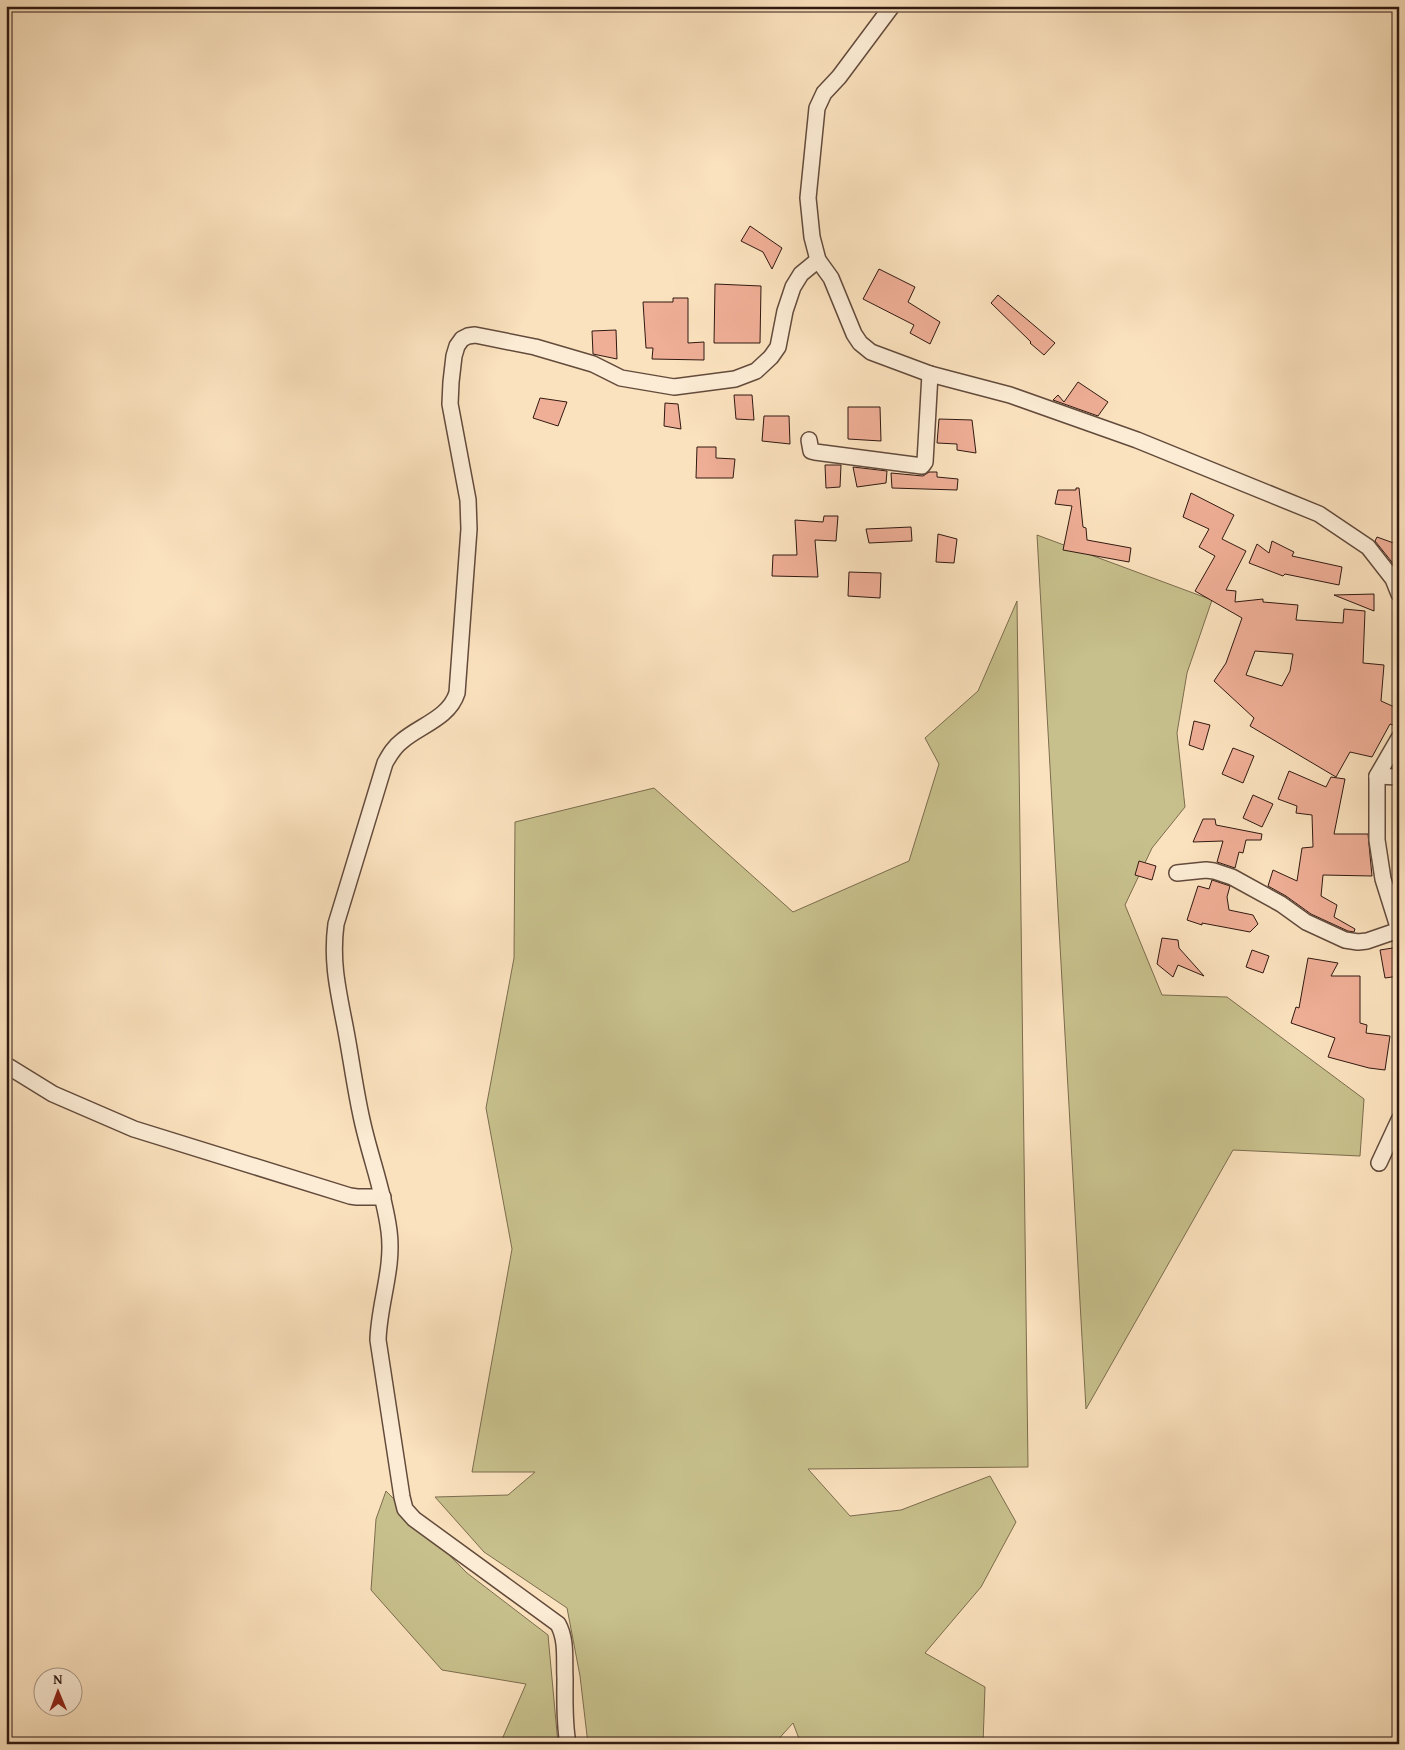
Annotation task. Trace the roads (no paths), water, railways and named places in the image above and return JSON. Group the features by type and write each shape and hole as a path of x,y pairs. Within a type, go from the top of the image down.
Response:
{"street":[{"path":"892,6 839,77 824,93 817,108 808,198 812,237 818,260 831,278 854,334 860,343 871,352 930,374 1010,395 1137,440 1318,514 1368,546 1393,579 1399,594"},
{"path":"568,1744 565,1716 564,1645 562,1632 558,1624 414,1520 405,1509 378,1340 379,1321 390,1255 389,1231 383,1197 362,1118 334,968 336,924 385,763 392,750 401,742 447,710 455,701 457,693 469,529 468,500 450,404 450,382 457,346 462,339 468,336 482,336 545,349 593,364 621,378 674,387 735,379 756,371 772,357 778,347 785,311 793,287 801,274 818,260"},
{"path":"809,440 811,451 815,452 922,466 925,462 930,374"},
{"path":"1177,873 1206,870 1232,877 1282,904 1306,922 1345,940 1367,941 1399,930 1383,880 1377,840 1377,776 1399,738"},
{"path":"1377,776 1399,777"},
{"path":"6,1065 54,1094 140,1131 350,1196 383,1197"},
{"path":"1379,1163 1399,1120"}]}
